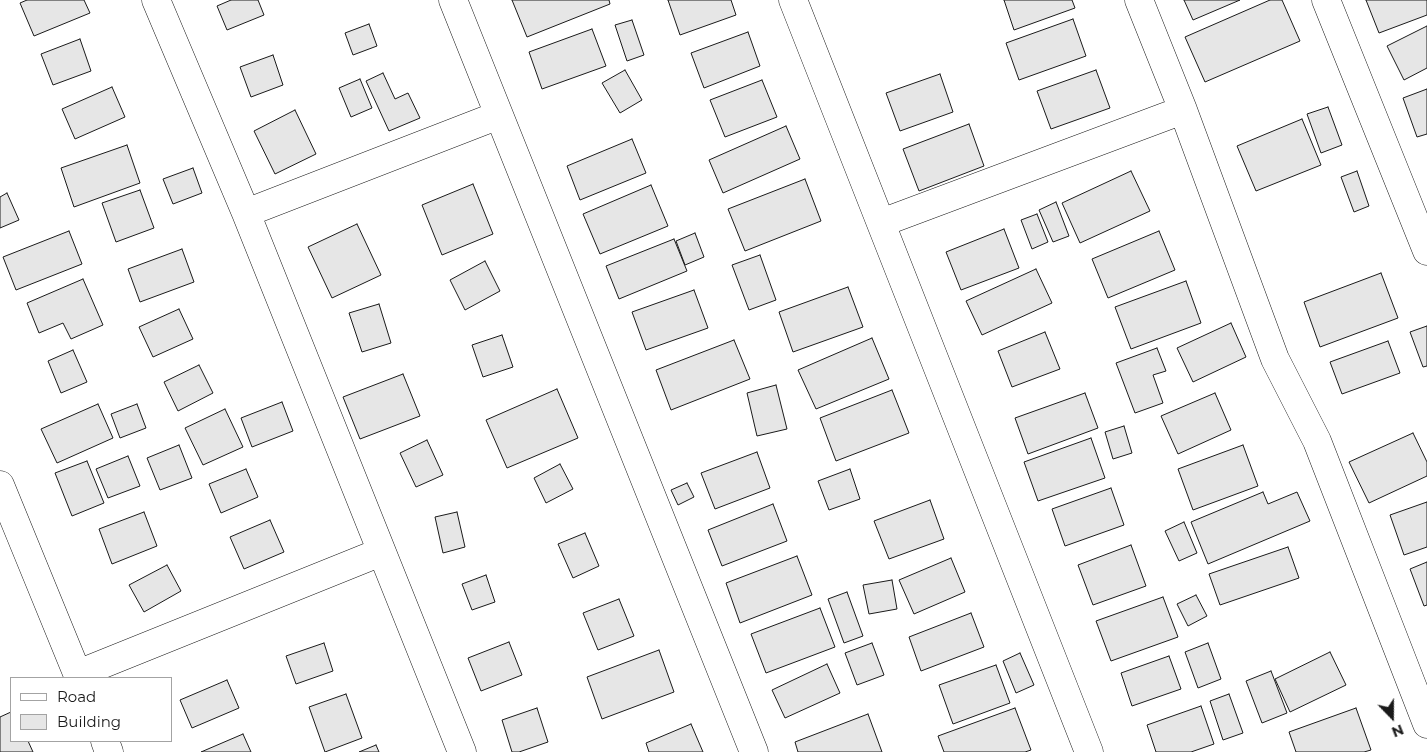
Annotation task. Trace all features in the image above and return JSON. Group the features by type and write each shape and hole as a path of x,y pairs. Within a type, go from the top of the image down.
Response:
{"street":[{"path":"156,0 246,213 462,752"},
{"path":"453,0 754,752"},
{"path":"793,0 1089,752"},
{"path":"1139,0 1183,110 1275,359 1317,441 1427,724"},
{"path":"1326,0 1427,251"},
{"path":"881,223 1183,110"},
{"path":"246,213 499,115"},
{"path":"0,485 78,676 381,552"}],"building":[{"path":"27,0 84,0 90,13 34,36 20,3"},
{"path":"231,0 258,0 264,15 227,30 217,6"},
{"path":"512,0 609,0 610,4 527,37"},
{"path":"668,0 731,0 736,15 680,35"},
{"path":"1004,0 1072,0 1075,8 1014,30"},
{"path":"1184,0 1240,0 1193,20"},
{"path":"1270,0 1282,0 1300,41 1205,82 1185,37"},
{"path":"1366,0 1427,0 1427,15 1379,33"},
{"path":"1073,19 1086,56 1019,80 1006,43"},
{"path":"632,20 644,55 627,61 615,25"},
{"path":"369,24 377,46 353,55 345,33"},
{"path":"1427,26 1427,68 1404,80 1387,46"},
{"path":"592,29 606,66 542,89 529,52"},
{"path":"748,32 760,66 704,88 691,53"},
{"path":"80,39 91,71 53,85 41,54"},
{"path":"273,55 283,85 251,97 240,67"},
{"path":"625,70 642,100 620,113 602,83"},
{"path":"1096,70 1110,108 1051,129 1037,91"},
{"path":"383,73 395,99 408,93 420,118 389,131 366,81"},
{"path":"940,74 953,112 900,131 886,93"},
{"path":"360,79 372,108 351,117 339,88"},
{"path":"762,80 777,117 725,137 710,100"},
{"path":"112,87 125,117 75,139 62,109"},
{"path":"1427,89 1427,134 1417,137 1403,98"},
{"path":"1328,107 1342,145 1321,153 1307,114"},
{"path":"295,110 316,154 275,174 254,131"},
{"path":"1302,119 1321,165 1256,191 1237,146"},
{"path":"969,124 984,166 919,191 903,149"},
{"path":"786,126 800,159 723,193 709,160"},
{"path":"632,139 646,173 580,200 567,166"},
{"path":"127,145 140,183 74,207 61,168"},
{"path":"193,168 202,193 173,204 163,179"},
{"path":"1131,171 1150,211 1080,243 1062,203"},
{"path":"1357,171 1369,206 1354,212 1341,177"},
{"path":"805,179 821,221 745,251 728,209"},
{"path":"473,184 493,234 442,255 422,205"},
{"path":"651,185 668,226 600,254 583,214"},
{"path":"140,190 154,228 116,242 102,203"},
{"path":"7,193 19,220 0,228 0,197"},
{"path":"1056,202 1069,236 1053,242 1039,210"},
{"path":"1037,214 1048,242 1032,249 1021,220"},
{"path":"357,224 381,275 332,298 308,247"},
{"path":"1004,229 1019,268 961,290 946,252"},
{"path":"69,231 82,264 16,290 3,257"},
{"path":"1159,231 1175,270 1108,298 1092,259"},
{"path":"695,233 704,257 685,265 676,241"},
{"path":"674,239 687,271 619,299 606,266"},
{"path":"182,249 194,282 140,302 128,269"},
{"path":"760,255 776,300 749,310 732,265"},
{"path":"485,261 500,291 465,310 450,280"},
{"path":"1036,269 1052,303 982,335 966,301"},
{"path":"1381,273 1398,318 1320,347 1304,302"},
{"path":"83,279 103,325 71,339 63,323 39,333 27,303"},
{"path":"1186,281 1201,323 1131,349 1115,307"},
{"path":"848,287 863,327 793,352 779,312"},
{"path":"694,290 708,328 646,350 632,312"},
{"path":"379,304 391,343 362,352 349,313"},
{"path":"179,309 193,339 153,357 139,327"},
{"path":"1231,323 1246,357 1193,382 1177,348"},
{"path":"1427,326 1427,366 1423,367 1410,332"},
{"path":"1045,332 1060,369 1012,387 998,351"},
{"path":"502,335 513,367 483,377 472,345"},
{"path":"872,338 889,379 816,409 798,370"},
{"path":"734,340 750,379 671,410 656,370"},
{"path":"1388,341 1400,373 1342,394 1330,362"},
{"path":"1157,348 1166,371 1153,375 1163,403 1135,413 1116,363"},
{"path":"73,350 87,382 61,393 48,361"},
{"path":"199,365 213,393 178,411 164,382"},
{"path":"403,374 420,416 360,439 343,397"},
{"path":"776,385 787,429 757,436 747,393"},
{"path":"557,389 578,438 507,468 486,420"},
{"path":"892,390 909,433 836,461 820,418"},
{"path":"1085,393 1098,428 1028,454 1015,418"},
{"path":"1215,393 1231,430 1178,454 1161,416"},
{"path":"282,402 293,431 252,447 241,418"},
{"path":"98,404 113,438 57,463 41,429"},
{"path":"137,404 146,428 120,438 111,414"},
{"path":"225,409 243,447 203,465 185,428"},
{"path":"1124,426 1132,453 1113,459 1105,432"},
{"path":"1413,433 1427,462 1427,476 1369,503 1349,462"},
{"path":"1091,438 1105,478 1038,501 1024,462"},
{"path":"427,440 443,475 416,487 400,453"},
{"path":"179,445 192,478 160,490 147,458"},
{"path":"1243,445 1258,486 1193,510 1178,469"},
{"path":"757,452 770,488 715,509 701,473"},
{"path":"128,456 140,486 108,498 96,469"},
{"path":"87,461 104,503 72,516 55,473"},
{"path":"560,464 573,489 546,503 534,478"},
{"path":"246,469 258,497 221,513 209,484"},
{"path":"850,469 860,499 829,510 818,481"},
{"path":"687,483 694,497 678,505 671,490"},
{"path":"1111,488 1124,525 1065,546 1052,509"},
{"path":"1263,492 1268,504 1297,492 1310,521 1208,564 1191,522"},
{"path":"930,500 944,539 889,559 874,521"},
{"path":"1427,502 1427,547 1404,555 1390,515"},
{"path":"773,504 787,541 722,566 708,530"},
{"path":"144,512 157,546 112,564 99,529"},
{"path":"457,512 465,547 443,553 435,517"},
{"path":"270,520 284,552 244,569 230,537"},
{"path":"1184,522 1197,553 1179,561 1165,531"},
{"path":"585,533 599,566 573,578 558,544"},
{"path":"1131,545 1146,586 1093,605 1078,565"},
{"path":"1288,547 1299,578 1220,605 1209,574"},
{"path":"797,556 812,595 740,623 726,583"},
{"path":"951,558 965,592 914,614 899,580"},
{"path":"1427,562 1427,605 1424,606 1410,569"},
{"path":"167,565 181,591 144,612 129,585"},
{"path":"486,575 495,602 472,610 462,584"},
{"path":"892,580 897,609 869,614 863,585"},
{"path":"847,592 863,636 844,643 828,599"},
{"path":"1196,595 1207,616 1188,626 1177,604"},
{"path":"1163,597 1178,637 1111,661 1096,621"},
{"path":"619,599 634,636 598,650 583,613"},
{"path":"820,608 835,647 766,673 751,634"},
{"path":"971,613 984,647 921,671 909,637"},
{"path":"509,642 522,675 481,691 468,658"},
{"path":"324,643 333,671 296,684 286,656"},
{"path":"872,643 884,675 857,685 845,653"},
{"path":"1208,643 1221,679 1198,688 1185,652"},
{"path":"659,650 674,692 602,719 587,677"},
{"path":"1330,652 1346,685 1290,712 1275,679"},
{"path":"1020,653 1034,685 1016,693 1003,661"},
{"path":"1169,656 1181,689 1132,706 1121,673"},
{"path":"827,664 840,693 785,718 772,690"},
{"path":"996,665 1010,703 953,724 939,685"},
{"path":"1271,671 1287,713 1262,723 1246,681"},
{"path":"227,680 239,708 192,728 180,700"},
{"path":"346,694 362,738 325,752 309,707"},
{"path":"1229,694 1243,733 1223,740 1210,701"},
{"path":"1201,706 1214,744 1191,752 1156,752 1147,725"},
{"path":"537,708 548,742 519,752 512,752 502,720"},
{"path":"1015,708 1031,750 1025,752 944,752 938,736"},
{"path":"1356,708 1371,750 1364,752 1296,752 1289,732"},
{"path":"10,712 10,742 28,742 33,752 0,752 0,717"},
{"path":"868,714 882,752 798,752 795,742"},
{"path":"691,724 703,752 649,752 646,743"},
{"path":"243,734 251,752 201,752"},
{"path":"376,745 379,752 359,752"}]}
